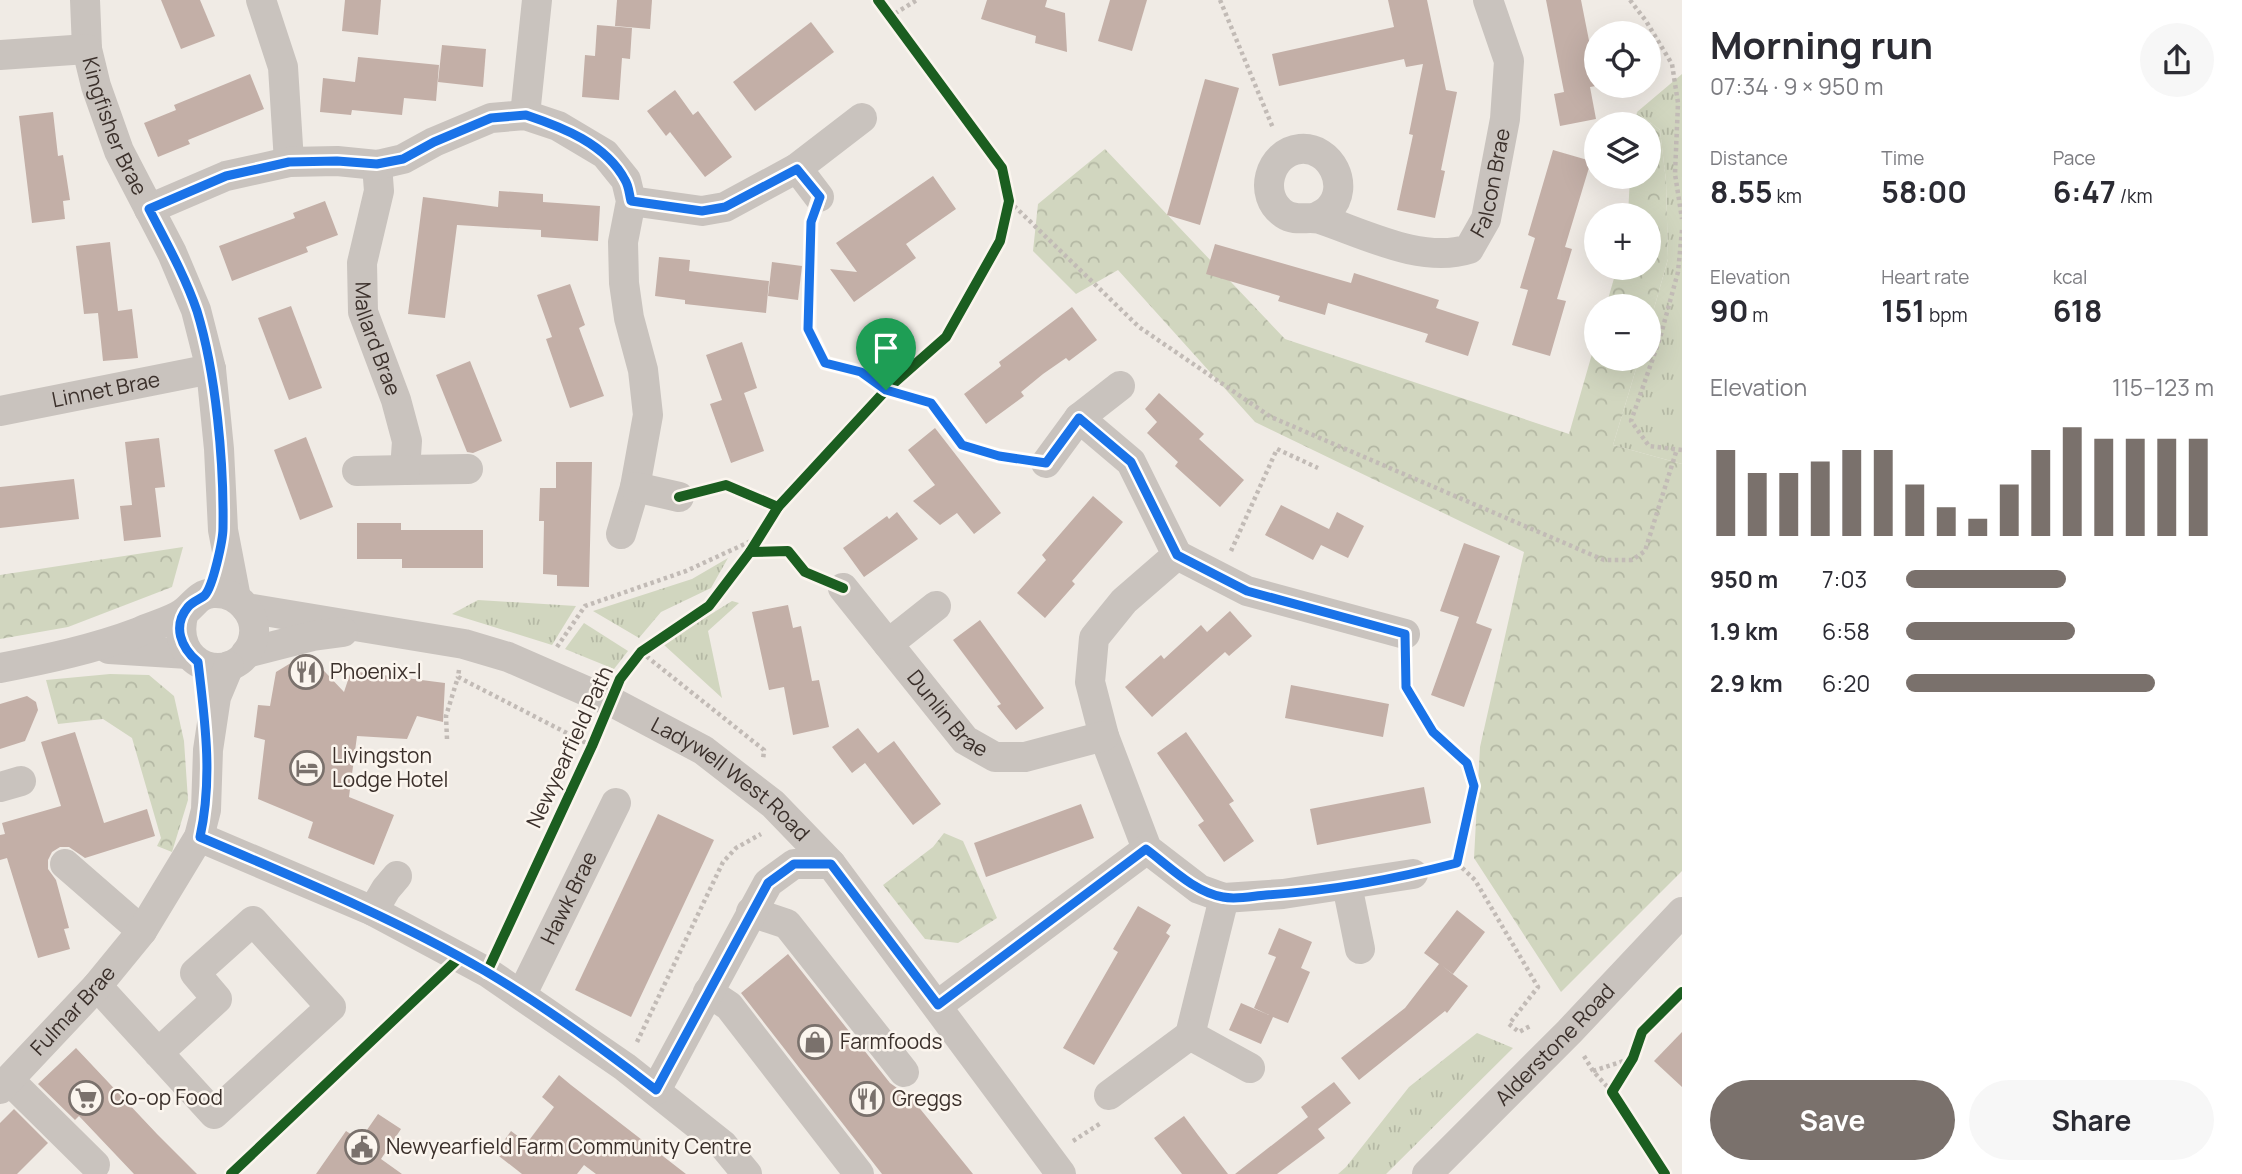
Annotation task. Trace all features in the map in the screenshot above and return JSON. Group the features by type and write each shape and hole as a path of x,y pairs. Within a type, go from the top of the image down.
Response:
{"street":[{"name":"Kingfisher Brae","path":"85,0 87,49 96,86 119,152 196,310 211,369 223,530 241,603"},
{"path":"261,0 283,67 289,162"},
{"path":"526,115 537,0"},
{"name":"Falcon Brae","path":"1284,155 1273,167 1268,184 1272,200 1283,213 1299,220 1315,218 1386,243 1425,251 1453,254 1469,249 1486,219 1506,119 1509,61 1488,0"},
{"path":"0,55 87,49"},
{"path":"149,209 226,176 289,162 377,164 403,159 434,142 491,118 526,115 558,126 605,154 626,180 631,201 623,242 624,283 629,318 643,370 648,415 635,486 621,534"},
{"path":"631,201 702,211 725,207 797,169 862,118"},
{"path":"1284,155 1300,149 1317,151 1331,162 1338,177 1338,193 1330,209 1315,218"},
{"name":"Mallard Brae","path":"377,164 379,191 362,263 363,312 399,410 407,441 405,470"},
{"path":"797,169 820,197"},
{"name":"Linnet Brae","path":"0,411 211,369"},
{"path":"1046,463 1079,418 1119,386"},
{"path":"1079,418 1131,462 1177,555 1247,591 1405,634"},
{"path":"357,471 468,469"},
{"path":"635,486 679,496"},
{"name":"Kingfisher Brae","path":"194,603 217,563 223,530"},
{"path":"1177,555 1124,601 1094,638 1090,682 1104,736 1146,849 1199,889 1224,898 1283,894 1413,874"},
{"name":"Dunlin Brae","path":"843,588 965,740 995,757 1025,757 1104,736"},
{"name":"Ladywell West Road","path":"0,668 91,648 138,632 194,603 221,593 241,603 464,644 508,657 618,705 703,750 766,798 831,864 1055,1166"},
{"path":"193,658 181,641 179,626 194,603"},
{"path":"237,659 252,643 254,631 241,603"},
{"path":"888,644 936,606"},
{"name":"Ladywell West Road","path":"91,648 141,649 193,658 218,668 237,659 313,636 374,627"},
{"name":"Fulmar Brae","path":"193,658 208,750"},
{"name":"Fulmar Brae","path":"4,1084 97,986 142,931 200,837 206,810 208,750 216,697 237,659"},
{"name":"Hawk Brae","path":"522,995 616,803"},
{"path":"200,837 373,911 478,967 656,1090 723,1145 747,1174"},
{"path":"938,1005 1146,849"},
{"path":"65,864 142,931"},
{"path":"656,1090 768,883 794,864 831,864"},
{"path":"373,911 397,876"},
{"path":"1347,885 1360,949"},
{"path":"1109,1095 1190,1035 1224,898"},
{"path":"751,912 786,923 904,1072"},
{"name":"Alderstone Road","path":"1427,1174 1569,1032 1682,912"},
{"path":"97,986 158,1053 214,1114 331,1007 253,920 195,973 217,999 158,1053"},
{"path":"708,992 729,1006 859,1174"},
{"path":"1190,1035 1250,1068"},
{"path":"4,1084 96,1165"}],"path":[{"path":"897,28 886,13 917,0"},
{"path":"1220,0 1284,155"},
{"path":"1630,0 1672,64 1680,104 1675,174 1682,219"},
{"path":"1006,214 1007,195"},
{"path":"1007,195 1139,327 1271,417 1604,560 1632,559 1645,551 1679,450 1649,446 1631,421 1660,338 1678,272 1682,230"},
{"path":"1678,272 1682,279"},
{"path":"1220,577 1277,449 1318,468"},
{"path":"750,552 763,532"},
{"path":"541,671 585,606 686,571 763,532"},
{"path":"1405,634 1406,687 1433,732 1467,763 1474,786 1457,863"},
{"path":"447,738 446,716 458,677 464,644"},
{"path":"625,1067 723,862 736,848 761,835 766,798 764,750 638,656"},
{"path":"458,677 594,742"},
{"path":"1413,874 1457,863"},
{"path":"1457,863 1475,880 1538,987 1509,1024 1519,1032 1553,1014 1569,1032"},
{"path":"1626,1069 1637,1045"},
{"path":"1620,1103 1593,1071 1633,1058"},
{"path":"1612,1092 1619,1080"},
{"path":"1055,1166 1111,1115 1109,1095"}],"green space":[{"path":"1682,74 1682,464 1613,445 1635,371 1661,371 1661,294 1658,294 1668,259 1661,112 1637,112 1654,98 1661,98 1661,92"},
{"path":"1661,138 1666,181 1668,259 1658,294 1609,294 1614,280 1661,280 1661,203 1629,203 1629,189 1661,189"},
{"path":"1105,149 1285,339 1569,434 1587,371 1635,371 1613,445 1682,464 1682,871 1561,992 1474,858 1480,747 1524,552 1255,422 1118,270 1076,294 1033,251 1038,204"},
{"path":"183,547 172,587 68,627 0,639 0,575"},
{"path":"728,558 711,588 661,612 639,638 593,611 692,579"},
{"path":"478,600 576,606 552,645 452,614"},
{"path":"732,601 739,603 708,631 722,698 663,644"},
{"path":"584,623 628,651 614,669 565,649"},
{"path":"110,674 149,675 174,696 184,741 188,800 172,852 157,846 161,838 132,738 103,719 58,724 46,680"},
{"path":"944,833 963,841 997,918 958,943 925,939 883,885 933,847"},
{"path":"1477,1033 1513,1048 1386,1174 1338,1174 1409,1087"}],"building":[{"path":"161,0 200,0 215,36 181,49"},
{"path":"345,0 381,0 378,35 342,31"},
{"path":"617,0 652,0 650,29 615,26"},
{"path":"987,0 1047,0 1045,7 1065,13 1067,52 1035,43 1036,36 981,19"},
{"path":"1110,0 1147,0 1132,51 1098,41"},
{"path":"1388,0 1427,0 1446,90 1457,92 1441,170 1445,171 1435,218 1397,210 1413,135 1409,134 1423,64 1406,67 1404,59 1279,86 1272,54 1394,27"},
{"path":"1546,0 1581,0 1585,21 1584,98 1592,98 1595,112 1584,112 1584,121 1560,126 1554,94 1564,92"},
{"path":"811,22 834,52 755,111 733,82"},
{"path":"597,25 632,28 630,59 622,58 619,100 582,97 585,55 595,56"},
{"path":"442,45 486,49 483,87 438,82"},
{"path":"358,57 439,65 436,101 404,98 402,115 352,110 351,115 320,112 323,78 355,82"},
{"path":"250,74 264,109 188,140 190,144 158,157 144,123 176,110 174,105"},
{"path":"1205,79 1239,88 1200,225 1167,215"},
{"path":"675,90 693,115 698,111 732,157 705,177 670,132 666,136 647,111"},
{"path":"53,112 58,156 63,155 70,200 63,201 65,219 32,223 19,116"},
{"path":"1553,150 1584,159 1584,184 1565,247 1572,249 1557,299 1566,301 1550,356 1512,345 1528,290 1520,288 1535,238 1528,235"},
{"path":"933,176 956,209 906,244 916,258 854,302 830,269 857,272 836,243"},
{"path":"499,191 543,194 543,202 600,206 598,241 541,237 541,230 457,225 445,318 408,314 423,197 498,207"},
{"path":"325,201 338,235 306,247 308,252 232,281 219,246 295,218 293,213"},
{"path":"110,242 118,311 132,309 138,358 103,361 98,313 84,314 76,246"},
{"path":"1215,244 1351,283 1354,273 1439,300 1436,308 1479,322 1468,356 1425,342 1428,334 1328,303 1325,315 1278,301 1280,296 1206,274"},
{"path":"659,257 690,260 689,271 769,281 766,313 685,304 685,300 655,296"},
{"path":"772,262 802,266 798,300 768,296"},
{"path":"570,284 585,325 579,328 604,396 570,408 546,339 552,337 537,295"},
{"path":"291,306 322,388 289,400 258,318"},
{"path":"1072,307 1097,340 1069,361 1066,358 1043,374 1021,392 1024,396 986,424 964,394 1001,366 999,362"},
{"path":"742,342 757,388 744,393 764,451 731,463 710,404 722,400 706,355"},
{"path":"470,361 502,441 473,453 467,452 436,375"},
{"path":"1159,393 1204,434 1199,439 1244,480 1220,507 1175,466 1178,462 1147,433 1157,422 1145,409"},
{"path":"935,428 1001,513 974,534 957,513 940,525 913,501 935,485 908,450"},
{"path":"306,437 333,507 300,520 274,450"},
{"path":"159,438 165,487 155,488 161,537 124,541 120,506 132,505 125,442"},
{"path":"556,462 592,462 589,587 557,586 557,575 543,574 544,521 539,521 540,488 556,488"},
{"path":"74,479 79,519 0,528 0,487"},
{"path":"1093,496 1123,522 1072,581 1075,584 1045,618 1017,593 1046,560 1042,555"},
{"path":"1281,505 1329,529 1337,512 1364,526 1348,558 1321,545 1313,560 1265,535"},
{"path":"897,512 918,539 864,577 843,548 887,516 889,519"},
{"path":"357,523 401,523 401,530 483,530 483,568 402,568 402,559 357,559"},
{"path":"1464,543 1500,556 1476,623 1492,629 1464,707 1431,695 1459,617 1440,611"},
{"path":"788,605 793,628 801,626 812,681 819,680 829,727 793,735 784,687 769,690 752,612"},
{"path":"1230,611 1252,636 1229,656 1225,652 1152,717 1125,687 1161,655 1164,659 1201,625 1207,632"},
{"path":"980,620 1044,708 1016,730 997,706 1001,704 953,640"},
{"name":"Livingston Lodge Hotel","path":"309,655 344,692 351,671 445,683 443,722 417,716 407,739 357,736 349,797 394,815 374,865 308,838 313,822 258,799 265,740 254,737 258,705 270,706 276,672"},
{"path":"1291,685 1389,704 1383,737 1285,718"},
{"path":"27,696 36,702 38,710 25,741 0,749 0,704"},
{"path":"858,728 878,753 894,741 941,804 913,825 865,763 852,773 832,747"},
{"path":"75,732 104,823 147,809 155,836 85,858 69,847 60,847 52,852 48,869 56,880 69,928 64,929 70,949 38,958 7,858 0,860 0,835 5,834 2,823 61,806 41,742"},
{"path":"1186,732 1234,801 1229,804 1254,841 1224,862 1198,825 1204,821 1157,753"},
{"path":"1424,787 1431,823 1317,845 1310,809"},
{"path":"1081,804 1094,838 986,877 974,843"},
{"path":"658,814 714,840 631,1017 575,990"},
{"path":"1138,906 1171,925 1166,933 1170,936 1094,1065 1063,1048 1118,952 1113,949"},
{"path":"1457,910 1485,932 1453,974 1441,965 1468,986 1447,1013 1445,1011 1359,1080 1341,1058 1405,1008 1439,964 1424,953"},
{"path":"1279,928 1312,942 1301,968 1310,972 1288,1023 1273,1017 1261,1044 1229,1030 1241,1003 1269,1015 1254,1008 1276,957 1268,954"},
{"path":"788,954 890,1083 904,1089 973,1174 882,1174 741,993"},
{"path":"1682,1032 1682,1087 1654,1061"},
{"path":"76,1048 197,1174 134,1174 79,1116 75,1120 38,1084"},
{"path":"559,1075 686,1174 596,1174 584,1165 577,1174 522,1174 495,1153 511,1131 527,1143 554,1107 542,1097"},
{"path":"1334,1082 1351,1103 1318,1129 1325,1138 1277,1174 1235,1174 1308,1117 1301,1107"},
{"path":"14,1109 48,1143 17,1174 0,1174 0,1123"},
{"name":"Newyearfield Farm Community Centre","path":"378,1114 401,1129 381,1159 402,1174 316,1174 346,1131 360,1140"},
{"path":"1184,1116 1228,1174 1182,1174 1154,1138"}],"cycle path":[{"name":"Newyearfield Path","path":"487,972 592,746 620,679 641,652 709,606 750,552 778,507 886,390 946,337 1000,241 1009,201 1002,168 878,0"},
{"path":"819,197 811,222 809,329 825,363 861,372 886,390 931,403 962,445 999,456 1046,463"},
{"path":"679,497 726,485 778,507"},
{"path":"750,552 788,551 805,572 843,588"},
{"path":"231,1174 460,957"},
{"path":"1665,1174 1612,1092 1633,1058 1642,1032 1682,992"}],"place":[{"name":"Phoenix-I","path":"306,672"},
{"name":"Livingston Lodge Hotel","path":"307,768"},
{"name":"Farmfoods","path":"815,1042"},
{"name":"Co-op Food","path":"86,1098"},
{"name":"Greggs","path":"867,1099"},
{"name":"Newyearfield Farm Community Centre","path":"362,1147"}],"route":[{"path":"526,115 558,126 605,154 626,180 631,201 702,211 725,207 797,169 820,197 811,222 808,329 825,363 861,372 886,390 931,403 962,445 999,456 1046,463 1079,418 1131,462 1177,555 1247,591 1405,634 1406,687 1433,732 1467,763 1474,786 1457,863 1413,874 1347,885 1283,894 1224,898 1199,889 1146,849 938,1005 831,864 794,864 768,883 656,1090 522,995 460,957 373,911 200,837 206,810 208,750 198,662 188,654 181,641 179,626 189,605 205,595 217,563 223,530 219,449 211,369 196,310 172,253 149,209 226,176 289,162 377,164 403,159 434,142 491,118 526,115"}]}
